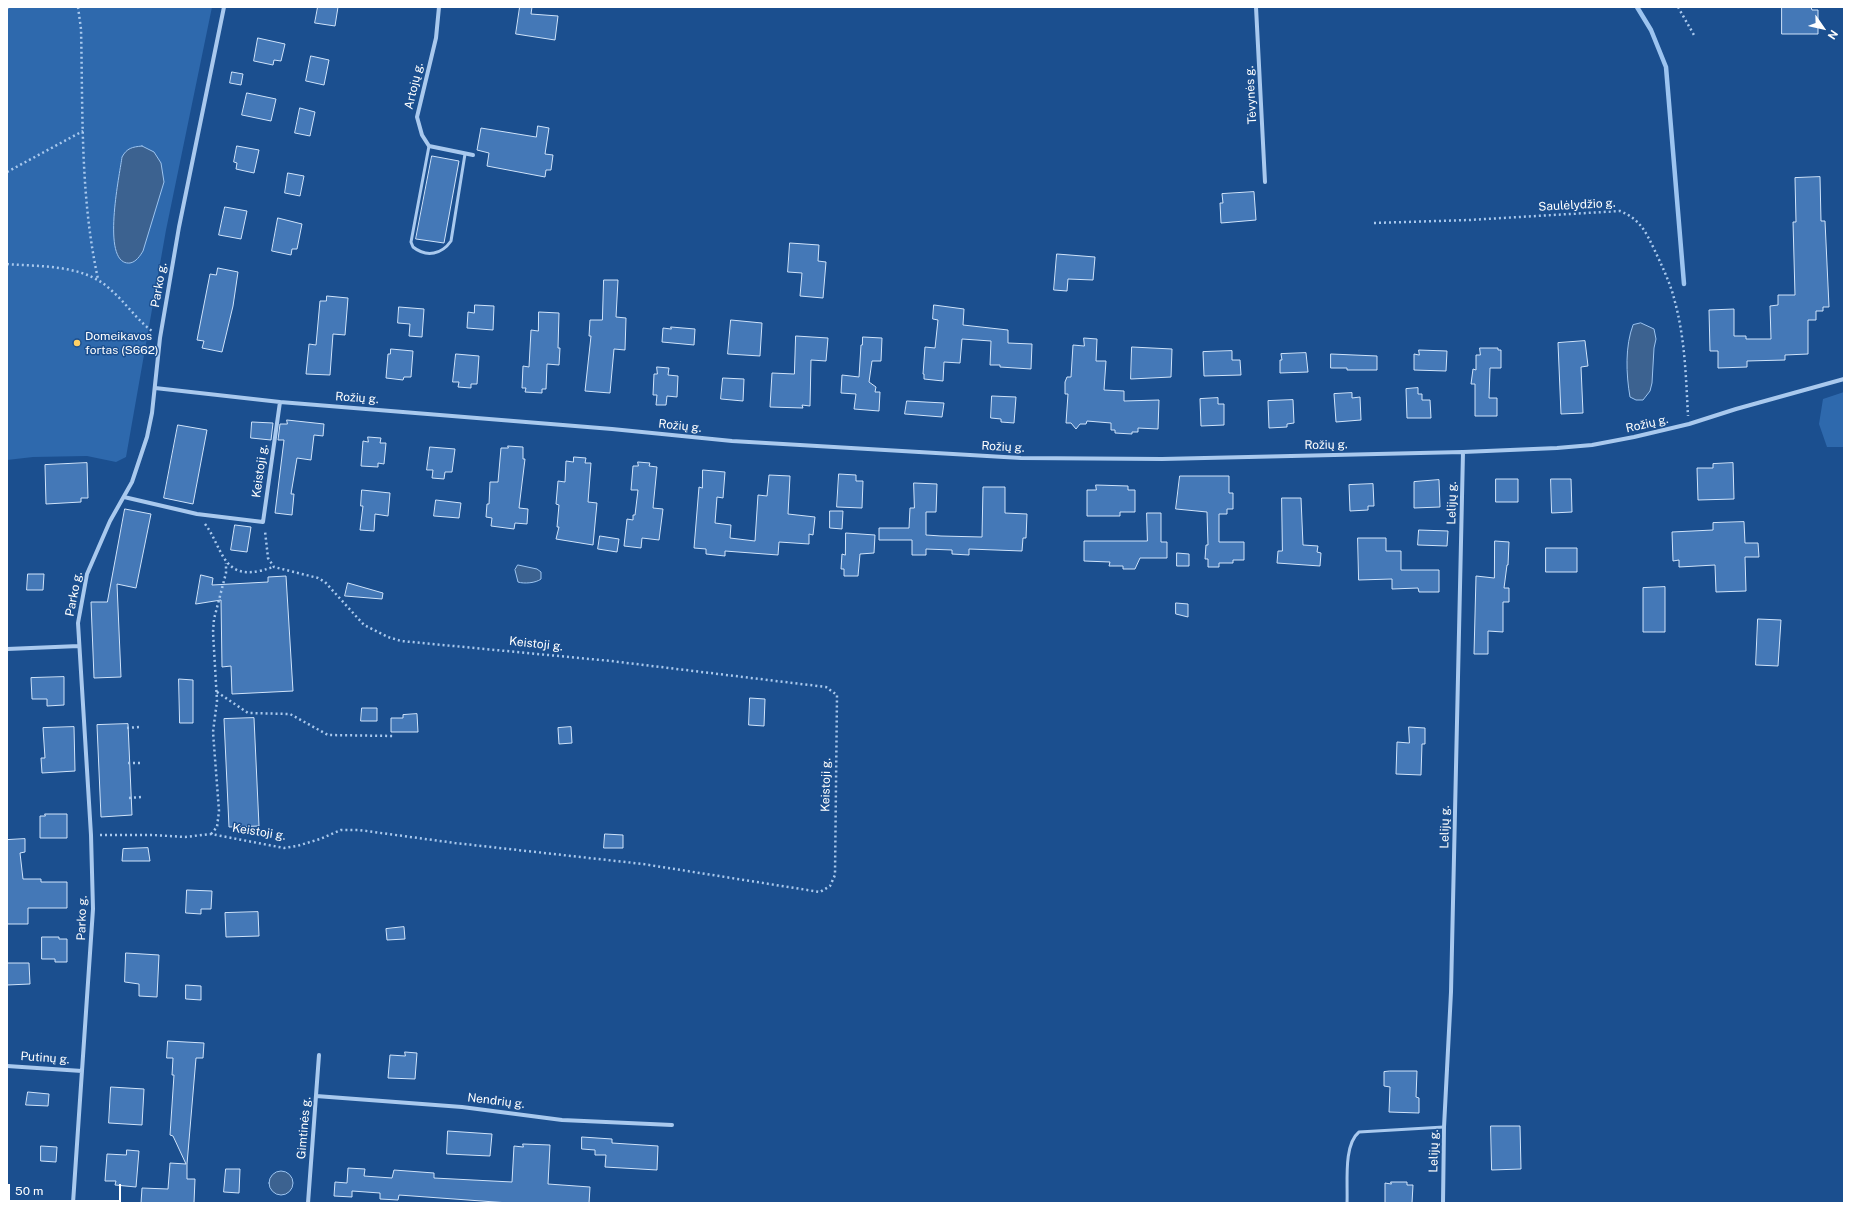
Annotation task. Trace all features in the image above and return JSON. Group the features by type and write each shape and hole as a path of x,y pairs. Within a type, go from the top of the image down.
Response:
{"street":[{"name":"Parko g.","path":"73,1203 92,935 93,873 84,692 78,623 86,580 107,527 132,482 140,462 152,413 160,338 179,227 224,7"},
{"name":"Artojų g.","path":"430,146 422,135 417,117 436,38 439,7"},
{"name":"Tėvynės g.","path":"1256,7 1265,182"},
{"path":"430,146 473,155"},
{"name":"Rožių g.","path":"155,388 280,402 612,429 732,441 1021,458 1162,459 1463,452 1557,448 1596,444 1689,424 1736,408 1844,379"},
{"name":"Keistoji g.","path":"263,522 280,402"},
{"name":"Lelijų g.","path":"1443,1203 1444,1127 1452,992 1463,452"},
{"path":"124,497 197,514 263,522"},
{"path":"7,649 79,646"},
{"name":"Gimtinės g.","path":"308,1203 319,1055"},
{"name":"Putinų g.","path":"7,1066 82,1071"},
{"name":"Nendrių g.","path":"316,1096 462,1107 562,1120 672,1125"}],"lane":[{"path":"430,146 411,242 413,247 423,252 434,253 442,251 451,240 466,154"},
{"path":"1347,1203 1349,1150 1352,1141 1359,1132 1444,1127"}],"path":[{"path":"78,7 81,29 84,189 91,249 98,279"},
{"path":"1678,7 1694,35"},
{"path":"7,172 83,131"},
{"name":"Saulėlydžio g.","path":"1374,223 1468,220 1620,211 1632,216 1644,230 1666,274 1676,302 1686,376 1689,424"},
{"path":"7,264 77,271 98,279 121,299 140,322 160,338"},
{"path":"197,514 212,533 226,563 226,573 214,619 213,632 217,692 213,732 220,811 217,827 211,834"},
{"path":"226,563 238,571 259,572 274,567 268,558 263,522"},
{"name":"Keistoji g.","path":"91,835 153,835 185,837 211,834 284,848 320,839 341,830 377,831 455,843 643,864 820,892 830,886 835,875 837,695 826,687 619,662 401,641 388,638 364,625 351,613 325,582 318,578 274,567"},
{"path":"217,692 248,713 290,714 328,735 394,736"},
{"path":"126,728 139,727"},
{"path":"128,763 141,763"},
{"path":"130,798 142,797"}],"shaded area":[{"name":"Domeikavos fortas (S662)","path":"7,7 212,7 166,230 126,457 116,462 87,456 33,457 7,460"},
{"path":"142,146 154,152 161,163 164,182 143,251 136,260 130,263 121,260 116,250 114,217 122,157 130,148"},
{"path":"1641,323 1654,329 1656,339 1650,391 1643,400 1636,400 1630,397 1627,370 1627,351 1633,325"},
{"path":"1844,392 1844,447 1827,447 1819,424 1823,399"},
{"path":"518,565 537,569 541,572 541,579 530,583 518,582 515,570"},
{"path":"281,1171 289,1175 293,1183 289,1191 281,1195 273,1191 269,1183 273,1175"}],"building":[{"path":"318,7 338,7 335,26 315,23"},
{"path":"520,7 532,7 531,14 558,16 555,40 516,34"},
{"path":"1782,7 1811,7 1812,10 1818,10 1818,34 1782,34"},
{"path":"258,38 285,44 281,61 274,60 273,65 254,61"},
{"path":"311,56 329,60 324,85 306,81"},
{"path":"232,72 243,74 241,85 230,83"},
{"path":"247,93 276,99 271,121 242,115"},
{"path":"300,108 315,112 310,136 295,133"},
{"path":"538,126 549,128 545,154 553,155 551,170 546,170 545,177 487,166 489,153 477,150 481,128 536,137"},
{"path":"237,146 259,150 254,173 236,169 237,163 234,162"},
{"path":"432,156 459,161 444,243 416,239"},
{"path":"288,173 304,176 300,196 285,193"},
{"path":"1820,177 1821,221 1825,221 1829,307 1823,307 1823,311 1816,311 1816,320 1808,320 1808,354 1785,355 1785,360 1747,361 1747,367 1718,368 1718,351 1710,351 1709,310 1734,309 1734,336 1746,336 1746,339 1771,339 1770,306 1778,305 1778,295 1795,295 1793,222 1796,222 1795,178"},
{"path":"1254,192 1256,220 1221,223 1220,203 1223,203 1222,194"},
{"path":"225,207 247,211 241,239 219,235"},
{"path":"278,218 302,224 297,249 292,249 291,255 272,251"},
{"path":"790,243 819,245 818,261 826,262 823,298 800,296 802,273 788,272"},
{"path":"1057,254 1095,257 1093,280 1068,279 1067,291 1054,290"},
{"path":"218,268 238,272 233,306 222,352 202,348 204,341 197,340 210,274 216,275"},
{"path":"604,280 618,280 616,317 626,318 625,350 614,349 610,393 585,391 591,336 589,336 590,320 602,320"},
{"path":"327,296 348,298 345,335 333,334 330,375 306,374 309,344 316,345 320,301 326,301"},
{"path":"475,305 494,306 493,330 467,328 468,312 474,313"},
{"path":"934,305 964,309 963,325 1008,330 1008,343 1032,344 1031,369 990,365 991,341 962,339 960,363 944,362 943,381 924,379 925,347 935,348 938,320 933,319"},
{"path":"399,307 424,309 422,337 409,336 410,324 398,323"},
{"path":"539,312 559,313 559,365 547,364 546,389 542,389 542,393 525,392 526,388 522,388 523,366 529,367 531,330 538,331"},
{"path":"731,320 762,323 760,356 728,354"},
{"path":"671,327 695,329 694,345 662,342 663,328 671,329"},
{"path":"796,336 828,338 826,361 811,360 810,406 802,405 803,408 770,407 772,373 794,374"},
{"path":"863,337 882,338 881,361 872,361 869,382 876,387 875,392 880,392 879,411 854,409 856,394 841,393 842,375 859,377"},
{"path":"1084,338 1097,339 1096,361 1106,361 1104,390 1124,391 1124,401 1159,400 1158,429 1138,428 1138,432 1132,432 1132,434 1115,433 1115,430 1111,430 1111,423 1087,421 1086,424 1080,424 1076,429 1071,423 1066,423 1068,394 1065,394 1065,382 1067,377 1071,377 1073,345 1084,346"},
{"path":"1585,341 1588,366 1581,367 1583,413 1561,414 1558,343"},
{"path":"1132,347 1172,349 1171,377 1131,379"},
{"path":"1480,348 1498,348 1498,350 1501,350 1501,368 1490,368 1489,398 1497,398 1497,416 1475,416 1475,384 1471,384 1473,369 1476,370 1476,355 1480,355"},
{"path":"391,349 413,351 411,377 404,377 403,380 386,378 388,354 390,354"},
{"path":"1419,350 1447,351 1446,371 1414,370 1414,354 1419,355"},
{"path":"1232,351 1232,360 1240,360 1241,375 1204,376 1203,352"},
{"path":"1306,353 1308,372 1280,373 1280,360 1282,360 1281,354"},
{"path":"456,354 479,356 477,384 471,384 471,388 458,387 459,382 453,382"},
{"path":"1331,354 1377,356 1377,370 1347,370 1347,368 1331,368"},
{"path":"657,367 669,368 668,375 678,376 677,397 667,396 666,405 656,405 657,395 653,395 654,374 657,374"},
{"path":"723,378 744,379 743,401 721,399"},
{"path":"1418,388 1418,394 1422,394 1422,400 1430,400 1431,418 1407,418 1406,389"},
{"path":"1352,393 1352,398 1360,397 1361,420 1336,422 1334,394"},
{"path":"992,396 1016,397 1014,423 1001,422 1001,419 991,418"},
{"path":"1218,398 1218,404 1224,404 1224,425 1201,426 1200,399"},
{"path":"1293,400 1294,423 1287,424 1287,427 1269,428 1268,401"},
{"path":"907,401 944,403 942,417 905,414"},
{"path":"287,420 324,424 323,436 314,435 311,460 297,458 291,494 294,494 292,515 275,513 284,440 278,440 280,424 287,424"},
{"path":"252,422 273,423 271,440 251,438"},
{"path":"178,425 207,430 193,504 164,498"},
{"path":"368,437 381,438 380,443 386,443 384,464 378,463 378,467 361,466 363,441 368,442"},
{"path":"508,446 523,447 523,459 525,459 519,508 528,509 527,524 515,523 514,529 491,526 492,518 486,517 487,504 489,504 490,482 498,482 501,448 508,448"},
{"path":"430,447 455,449 452,472 445,472 444,479 432,478 433,470 427,470"},
{"path":"574,457 586,458 585,463 591,463 588,502 597,503 593,545 556,539 559,527 557,527 559,505 556,504 558,481 565,482 566,461 573,462"},
{"path":"638,462 650,463 649,466 657,467 653,508 663,509 659,540 642,538 641,548 624,546 627,519 633,520 633,515 635,515 638,490 631,490 633,466 638,466"},
{"path":"87,463 88,498 81,498 81,502 46,504 45,465"},
{"path":"1733,463 1734,499 1698,500 1697,468 1713,468 1713,464"},
{"path":"703,470 725,472 723,498 717,497 715,523 731,525 730,538 755,541 758,495 767,496 769,475 790,476 788,514 815,517 813,535 809,534 809,544 779,542 778,555 725,551 725,556 706,554 706,549 694,548 699,487 702,488"},
{"path":"839,474 856,475 856,481 863,481 862,508 837,507"},
{"path":"1180,476 1229,476 1229,493 1233,493 1233,509 1227,509 1227,514 1219,514 1219,542 1244,542 1244,560 1233,560 1233,563 1219,563 1219,567 1208,567 1208,559 1205,559 1206,545 1208,545 1207,512 1176,509"},
{"path":"1496,479 1518,479 1518,502 1496,502"},
{"path":"1551,479 1571,479 1572,512 1552,513"},
{"path":"1439,480 1440,507 1414,508 1414,482"},
{"path":"914,483 937,484 936,512 926,512 926,535 941,536 982,537 983,487 1005,487 1005,513 1027,514 1026,538 1023,538 1022,551 969,549 969,555 952,554 952,550 926,549 926,555 912,555 912,540 879,540 879,528 909,528 910,508 914,508"},
{"path":"1373,484 1374,506 1368,506 1368,510 1350,511 1349,485"},
{"path":"1096,485 1128,486 1128,490 1135,490 1135,512 1120,512 1120,516 1087,516 1087,490 1096,490"},
{"path":"362,490 390,493 388,516 375,514 374,531 360,530 363,506 361,506"},
{"path":"1282,498 1301,498 1303,545 1318,546 1317,552 1321,553 1320,566 1277,563 1278,551 1282,551"},
{"path":"436,500 461,503 459,518 434,516"},
{"path":"125,509 151,514 136,588 117,584 121,677 94,678 91,602 107,602"},
{"path":"830,511 843,511 842,529 830,528"},
{"path":"1147,513 1161,513 1161,542 1167,542 1167,558 1140,558 1135,569 1123,569 1123,566 1109,566 1110,562 1084,561 1084,541 1147,541"},
{"path":"1744,522 1745,543 1758,543 1759,557 1745,557 1746,591 1716,592 1715,565 1679,567 1679,560 1673,561 1672,532 1713,530 1713,523"},
{"path":"235,525 251,527 247,552 231,550"},
{"path":"1419,530 1448,531 1447,546 1418,545"},
{"path":"846,533 875,535 874,553 860,554 858,576 844,576 844,569 841,569 842,554 845,555"},
{"path":"600,536 619,539 617,552 598,549"},
{"path":"1358,538 1386,538 1386,551 1401,551 1401,570 1439,570 1439,592 1419,592 1418,588 1392,589 1392,579 1359,580"},
{"path":"1495,541 1509,542 1508,565 1504,588 1509,588 1509,602 1503,602 1503,632 1488,631 1488,654 1474,654 1476,576 1494,578"},
{"path":"1546,548 1577,548 1577,572 1546,572"},
{"path":"1177,553 1189,554 1189,566 1177,566"},
{"path":"28,574 44,574 43,590 27,590"},
{"path":"201,575 213,578 212,585 268,582 268,577 286,576 293,691 232,694 231,666 222,667 221,600 196,604"},
{"path":"348,583 383,593 382,599 345,596"},
{"path":"1665,587 1665,632 1643,632 1643,588"},
{"path":"1176,603 1188,604 1188,617 1176,614"},
{"path":"1758,619 1781,620 1778,666 1756,665"},
{"path":"64,677 64,705 47,706 47,699 32,699 31,678"},
{"path":"179,679 193,680 193,723 180,723"},
{"path":"750,698 765,699 764,726 749,725"},
{"path":"362,708 377,708 377,721 361,721"},
{"path":"417,714 418,732 391,732 391,718 403,718 403,715"},
{"path":"254,718 259,826 229,827 224,719"},
{"path":"128,724 132,815 101,817 97,725"},
{"path":"74,727 75,771 42,773 41,758 45,758 43,728"},
{"path":"571,727 572,743 559,744 558,728"},
{"path":"1409,727 1425,728 1425,744 1422,744 1421,775 1396,774 1397,742 1409,743"},
{"path":"45,814 67,814 67,838 40,838 40,816 45,816"},
{"path":"605,834 623,835 623,848 604,848"},
{"path":"25,839 25,852 20,853 23,879 41,879 41,882 67,882 67,908 28,908 28,924 7,924 7,840"},
{"path":"148,848 150,861 122,861 123,849"},
{"path":"187,890 212,891 211,909 201,909 201,914 186,913"},
{"path":"258,912 259,936 226,937 225,913"},
{"path":"404,927 405,939 387,940 386,929"},
{"path":"42,937 59,937 59,939 67,939 67,962 55,962 55,959 42,959"},
{"path":"126,953 159,955 157,997 139,996 139,984 125,982"},
{"path":"7,963 29,963 30,984 7,985"},
{"path":"186,985 201,986 201,1000 186,999"},
{"path":"168,1041 204,1043 203,1058 196,1058 187,1164 187,1179 195,1179 194,1203 141,1203 142,1188 168,1189 170,1163 186,1164 173,1136 170,1135 174,1075 172,1075 173,1058 167,1058"},
{"path":"405,1052 417,1053 415,1079 388,1078 390,1055 405,1056"},
{"path":"1417,1071 1416,1097 1419,1098 1419,1113 1389,1112 1390,1087 1384,1086 1384,1072"},
{"path":"111,1087 144,1089 142,1125 109,1123"},
{"path":"28,1092 49,1094 48,1106 26,1105"},
{"path":"1491,1126 1520,1126 1521,1169 1492,1170"},
{"path":"448,1131 492,1134 490,1156 447,1154"},
{"path":"582,1137 612,1139 612,1143 658,1146 657,1170 605,1167 606,1155 595,1155 595,1150 582,1149"},
{"path":"523,1144 550,1145 548,1184 590,1187 589,1203 509,1203 399,1195 398,1200 380,1199 380,1193 352,1191 352,1197 334,1196 335,1182 347,1183 348,1168 365,1169 364,1176 392,1178 394,1170 434,1173 434,1178 512,1182 514,1146 523,1147"},
{"path":"41,1146 57,1147 56,1162 41,1161"},
{"path":"127,1150 139,1151 136,1187 115,1185 116,1181 105,1181 107,1154 126,1155"},
{"path":"226,1169 240,1169 239,1193 224,1192"},
{"path":"1391,1182 1407,1182 1407,1185 1413,1185 1412,1203 1385,1203 1385,1183 1391,1184"}],"waterway":[{"path":"1637,7 1651,30 1666,67 1684,284"}],"place":[{"name":"Domeikavos fortas (S662)","path":"77,343"}]}
